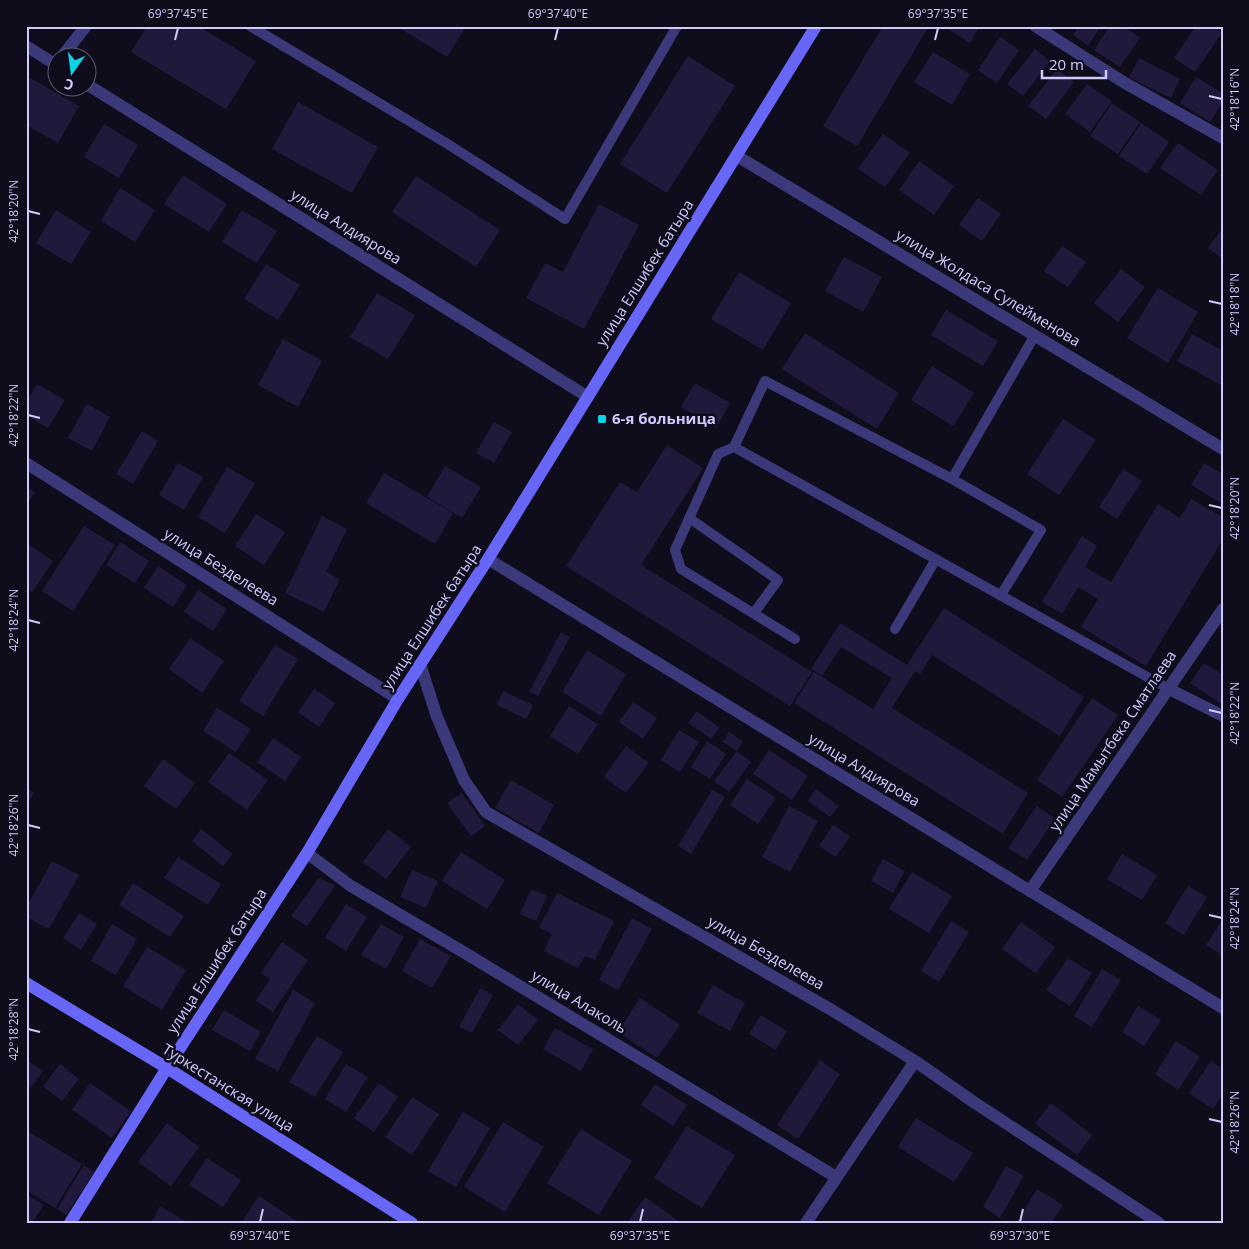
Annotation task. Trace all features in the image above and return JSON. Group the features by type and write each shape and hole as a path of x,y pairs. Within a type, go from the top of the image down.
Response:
{"street":[{"path":"69,48 86,26"},
{"name":"улица Елшибек батыра","path":"70,1223 167,1068 306,853 398,699 488,559 816,26"},
{"path":"1035,26 1125,83 1223,138"},
{"path":"26,46 48,58"},
{"name":"улица Алдиярова","path":"98,91 588,397"},
{"name":"улица Жолдаса Сулейменова","path":"737,156 1223,448"},
{"name":"улица Безделеева","path":"26,463 398,699"},
{"name":"улица Алдиярова","path":"488,559 1223,1008"},
{"name":"улица Мамытбека Сматлаева","path":"1030,891 1223,610"},
{"name":"улица Безделеева","path":"420,664 437,717 464,780 486,812 830,1009 915,1061 975,1103 1159,1223"},
{"path":"1169,689 1223,716"},
{"name":"улица Алаколь","path":"306,853 351,886 836,1177"},
{"name":"Туркестанская улица","path":"26,983 167,1068 412,1223"},
{"path":"806,1223 915,1061"}],"lane":[{"path":"250,26 446,143 566,219 677,26"},
{"path":"952,479 1035,335"},
{"path":"795,639 681,570 675,550 718,454 734,447 765,381 952,479 1041,530 1001,595"},
{"path":"734,447 1169,689"},
{"path":"690,518 778,580 754,613"},
{"path":"895,629 936,559"}],"building":[{"path":"147,26 198,26 256,61 226,109 131,52"},
{"path":"403,26 466,26 447,57 401,29"},
{"path":"883,26 929,26 857,146 823,126"},
{"path":"948,26 980,26 970,43 947,28"},
{"path":"1079,26 1101,26 1088,46 1073,35"},
{"path":"1110,26 1122,26 1140,38 1120,67 1094,50"},
{"path":"1196,26 1213,26 1222,33 1195,72 1174,58"},
{"path":"1000,37 1019,50 997,83 978,70"},
{"path":"1035,49 1050,61 1023,96 1007,84"},
{"path":"933,52 970,74 952,105 914,82"},
{"path":"688,56 735,86 667,193 620,164"},
{"path":"1139,58 1180,79 1171,98 1129,77"},
{"path":"1057,69 1074,82 1046,119 1028,106"},
{"path":"1196,77 1223,94 1223,102 1210,122 1180,103"},
{"path":"30,78 48,88 48,98 65,98 79,106 58,143 26,125 26,85"},
{"path":"1087,84 1112,101 1090,132 1065,114"},
{"path":"298,102 378,147 352,193 272,149"},
{"path":"1112,103 1140,122 1118,154 1090,136"},
{"path":"1141,123 1169,142 1147,174 1119,156"},
{"path":"104,124 138,145 119,178 84,157"},
{"path":"883,134 910,153 885,187 858,169"},
{"path":"1178,143 1218,170 1201,195 1160,168"},
{"path":"919,161 954,186 934,215 899,190"},
{"path":"183,175 227,204 209,232 164,204"},
{"path":"416,176 500,230 476,267 392,212"},
{"path":"120,188 155,210 135,242 101,221"},
{"path":"978,198 1001,214 982,241 959,225"},
{"path":"599,204 639,225 584,329 526,298 545,263 563,272"},
{"path":"56,210 91,232 71,264 36,243"},
{"path":"242,210 277,231 257,263 222,242"},
{"path":"1223,228 1223,259 1208,248"},
{"path":"1062,246 1086,262 1068,287 1044,271"},
{"path":"844,257 882,277 863,312 825,291"},
{"path":"266,264 300,285 278,320 244,299"},
{"path":"1121,269 1145,287 1118,322 1094,303"},
{"path":"739,272 791,303 763,350 711,319"},
{"path":"1158,288 1198,312 1168,363 1127,338"},
{"path":"377,293 415,315 388,359 350,337"},
{"path":"946,310 998,341 983,366 931,335"},
{"path":"805,333 899,393 877,429 782,369"},
{"path":"1192,334 1223,351 1223,386 1177,361"},
{"path":"283,339 322,361 298,407 258,385"},
{"path":"932,366 974,393 953,426 911,400"},
{"path":"695,383 730,403 716,428 681,407"},
{"path":"37,384 65,400 48,428 26,415 26,403"},
{"path":"87,404 110,417 92,451 68,438"},
{"path":"1063,419 1096,440 1059,495 1027,474"},
{"path":"494,422 512,432 494,463 476,453"},
{"path":"142,431 158,441 133,484 116,474"},
{"path":"667,445 703,468 641,565 812,672 790,706 566,566 620,482 637,492"},
{"path":"178,463 203,477 184,510 159,495"},
{"path":"1204,463 1223,474 1223,504 1191,485"},
{"path":"445,466 481,487 462,518 427,497"},
{"path":"227,467 255,483 225,533 198,517"},
{"path":"1123,469 1142,481 1117,519 1099,507"},
{"path":"384,473 453,513 435,544 366,503"},
{"path":"26,487 35,492 26,505"},
{"path":"1191,499 1223,517 1223,539 1146,666 1081,627 1098,599 1078,587 1062,614 1042,602 1082,536 1097,546 1085,567 1111,582 1158,504 1180,518"},
{"path":"256,514 285,532 264,565 235,546"},
{"path":"322,516 347,529 326,572 340,579 324,612 285,593"},
{"path":"84,526 115,545 73,611 42,591"},
{"path":"120,542 149,561 135,583 106,565"},
{"path":"26,543 53,561 32,592 26,588"},
{"path":"158,566 187,585 173,607 144,588"},
{"path":"198,590 227,609 213,631 184,612"},
{"path":"944,608 1084,697 1060,736 932,655 920,674 915,671 892,708 1028,793 1003,834 794,703 814,672 873,709 892,678 841,647 822,676 811,669 840,623 907,665"},
{"path":"561,632 570,637 538,696 529,692"},
{"path":"190,638 224,661 202,693 169,669"},
{"path":"275,645 298,659 263,716 239,701"},
{"path":"587,650 626,674 601,716 562,692"},
{"path":"1204,663 1223,675 1223,705 1190,683"},
{"path":"314,689 335,703 319,727 298,712"},
{"path":"503,691 533,705 526,719 497,705"},
{"path":"1092,698 1118,715 1062,797 1037,780"},
{"path":"633,702 657,718 643,739 619,722"},
{"path":"569,706 598,724 578,754 550,736"},
{"path":"217,708 251,729 236,752 203,731"},
{"path":"697,711 720,728 711,739 688,723"},
{"path":"679,730 699,742 680,772 661,760"},
{"path":"729,732 743,741 737,751 723,742"},
{"path":"273,738 301,757 285,781 257,762"},
{"path":"707,741 726,754 710,779 691,767"},
{"path":"626,746 649,763 626,793 604,777"},
{"path":"769,750 808,776 792,800 753,774"},
{"path":"737,751 751,762 729,792 714,781"},
{"path":"229,753 268,780 247,810 208,782"},
{"path":"163,759 195,783 176,809 144,786"},
{"path":"747,779 776,798 758,824 730,805"},
{"path":"511,780 554,805 539,833 495,808"},
{"path":"26,788 34,793 26,806"},
{"path":"816,789 839,806 830,817 808,801"},
{"path":"712,790 725,797 691,854 678,846"},
{"path":"462,793 485,826 471,836 447,803"},
{"path":"789,806 818,821 790,872 762,857"},
{"path":"1037,806 1055,819 1027,860 1008,848"},
{"path":"833,825 850,836 836,857 819,846"},
{"path":"201,829 233,854 223,866 192,841"},
{"path":"388,829 411,847 386,879 363,862"},
{"path":"461,852 505,880 487,909 442,881"},
{"path":"1122,854 1157,875 1142,900 1107,879"},
{"path":"178,857 221,884 208,905 164,878"},
{"path":"883,859 905,871 893,893 871,881"},
{"path":"52,861 79,875 49,929 26,917 26,908"},
{"path":"412,870 438,881 426,908 400,897"},
{"path":"912,872 952,896 929,933 889,909"},
{"path":"319,878 335,886 307,926 291,916"},
{"path":"133,883 184,916 170,937 119,905"},
{"path":"1188,886 1207,897 1184,935 1165,923"},
{"path":"531,889 547,896 536,921 520,914"},
{"path":"557,893 614,921 595,960 585,956 578,968 544,951 552,934 539,928"},
{"path":"346,904 367,917 346,951 325,938"},
{"path":"79,913 97,924 81,950 63,938"},
{"path":"632,918 652,929 618,990 599,980"},
{"path":"1223,919 1223,956 1206,945"},
{"path":"951,921 969,932 939,982 921,971"},
{"path":"1021,922 1055,947 1036,973 1002,949"},
{"path":"112,924 137,939 116,975 91,961"},
{"path":"381,924 404,937 386,969 361,955"},
{"path":"420,939 451,956 432,988 402,971"},
{"path":"282,942 308,960 273,1012 256,1001 270,979 261,973"},
{"path":"147,947 186,970 162,1010 123,986"},
{"path":"1068,958 1092,973 1070,1006 1046,990"},
{"path":"1102,969 1121,980 1092,1027 1074,1016"},
{"path":"713,985 745,1003 730,1031 697,1013"},
{"path":"480,988 493,995 472,1033 459,1027"},
{"path":"293,990 315,1003 278,1071 255,1059"},
{"path":"640,998 680,1025 657,1058 618,1032"},
{"path":"518,1004 538,1020 518,1045 498,1030"},
{"path":"1138,1006 1161,1020 1144,1046 1122,1032"},
{"path":"224,1010 261,1032 250,1051 212,1030"},
{"path":"761,1015 787,1031 776,1050 749,1034"},
{"path":"555,1028 593,1049 581,1071 543,1049"},
{"path":"317,1036 343,1052 315,1097 289,1082"},
{"path":"1176,1041 1200,1057 1178,1090 1155,1074"},
{"path":"26,1059 43,1071 26,1094"},
{"path":"820,1060 840,1074 798,1139 777,1125"},
{"path":"1211,1061 1223,1069 1223,1094 1213,1109 1189,1093"},
{"path":"60,1064 79,1079 62,1101 43,1086"},
{"path":"346,1064 368,1077 346,1112 325,1099"},
{"path":"90,1083 131,1111 112,1138 72,1110"},
{"path":"379,1083 398,1097 374,1132 354,1118"},
{"path":"655,1084 687,1105 673,1126 641,1105"},
{"path":"412,1097 439,1114 412,1155 385,1137"},
{"path":"1051,1103 1092,1135 1077,1155 1035,1124"},
{"path":"463,1112 490,1128 456,1187 428,1171"},
{"path":"916,1118 973,1153 954,1182 898,1147"},
{"path":"503,1122 544,1147 505,1212 464,1187"},
{"path":"167,1123 199,1147 171,1186 138,1162"},
{"path":"687,1126 735,1155 702,1208 654,1178"},
{"path":"581,1129 632,1161 599,1215 547,1183"},
{"path":"26,1130 82,1164 55,1208 26,1190"},
{"path":"207,1158 241,1180 223,1207 189,1185"},
{"path":"84,1165 94,1172 66,1215 57,1209"},
{"path":"1006,1166 1024,1176 1000,1218 983,1207"},
{"path":"1037,1189 1063,1205 1051,1223 1026,1223 1019,1218"},
{"path":"26,1194 44,1205 32,1223 26,1222"},
{"path":"259,1196 300,1223 241,1223"},
{"path":"645,1197 681,1223 627,1223"},
{"path":"160,1206 185,1221 184,1223 151,1223"}],"place":[{"name":"6-я больница","path":"602,419"}]}
